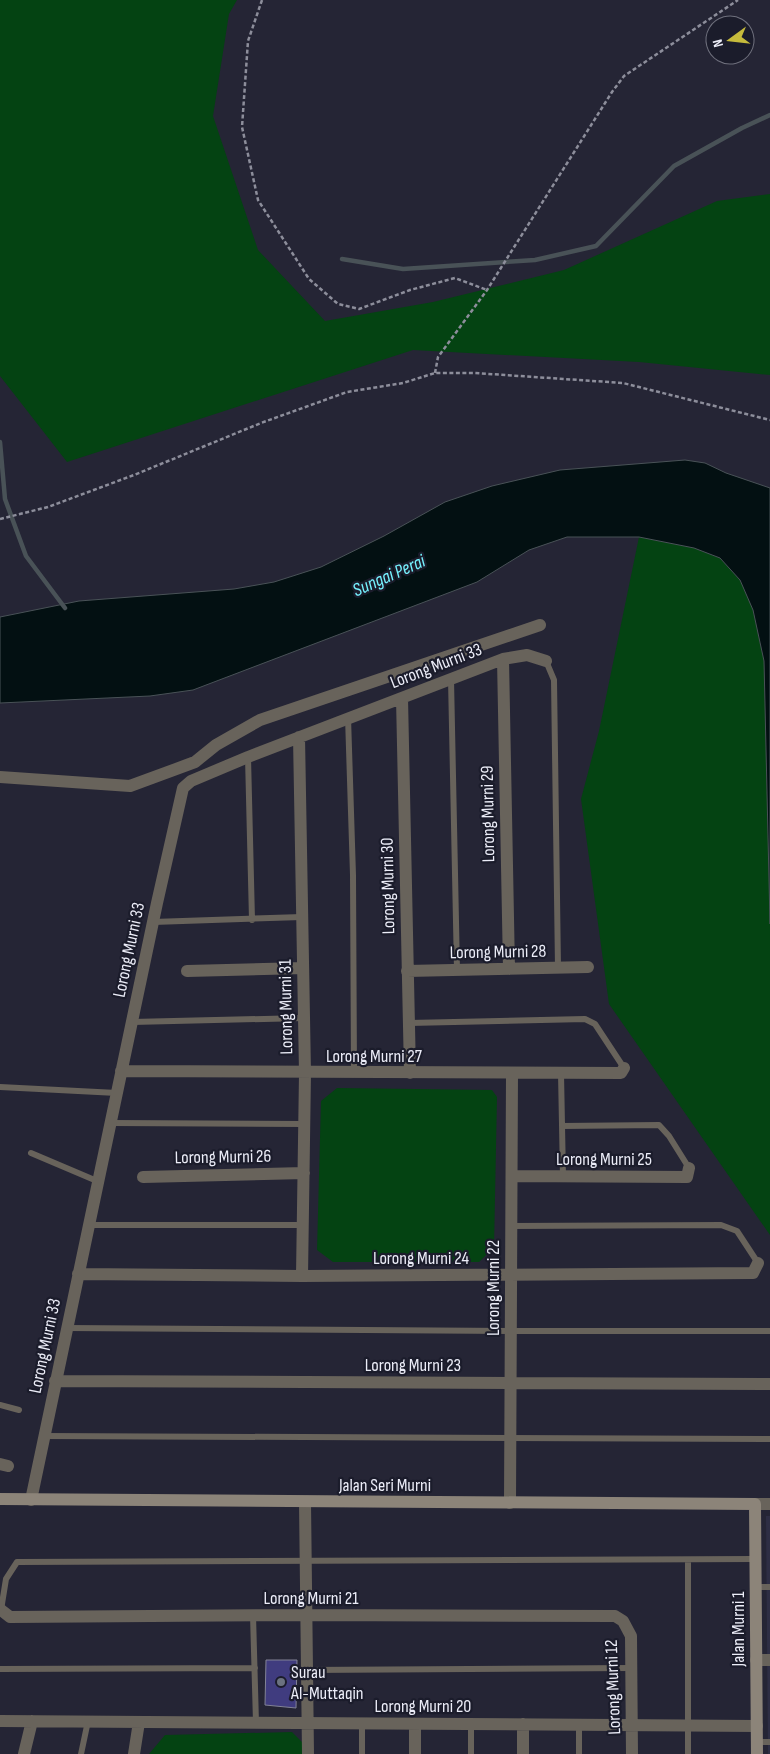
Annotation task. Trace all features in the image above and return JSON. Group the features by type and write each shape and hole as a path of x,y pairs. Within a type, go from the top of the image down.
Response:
{"street":[{"path":"0,777 130,786 195,762 216,746 260,720 540,624"},
{"name":"Lorong Murni 33","path":"31,1500 97,1181 111,1123 179,799 183,788 190,781 348,716 402,698 502,659 527,656 546,661"},
{"name":"Lorong Murni 29","path":"502,659 509,969"},
{"name":"Lorong Murni 30","path":"402,698 410,1073"},
{"name":"Lorong Murni 31","path":"299,737 304,1018 302,1276"},
{"name":"Lorong Murni 28","path":"407,971 588,967"},
{"path":"187,971 303,968"},
{"name":"Lorong Murni 27","path":"122,1071 512,1074 621,1073 624,1068"},
{"name":"Lorong Murni 22","path":"510,1503 512,1074"},
{"name":"Lorong Murni 25","path":"512,1176 687,1177 689,1168"},
{"name":"Lorong Murni 26","path":"143,1177 304,1173"},
{"name":"Lorong Murni 24","path":"78,1274 302,1276 753,1273 758,1262"},
{"name":"Lorong Murni 23","path":"56,1381 770,1384"},
{"name":"Jalan Seri Murni","path":"0,1499 770,1504"},
{"path":"305,1502 308,1754"},
{"name":"Jalan Murni 1","path":"755,1504 757,1748"},
{"name":"Lorong Murni 21","path":"1,1610 10,1618 254,1615 606,1615 623,1621"},
{"name":"Lorong Murni 12","path":"623,1621 631,1636 632,1754"},
{"path":"756,1660 770,1660"},
{"name":"Lorong Murni 20","path":"0,1721 757,1726"},
{"path":"24,1754 32,1721"},
{"path":"134,1754 139,1722"},
{"path":"415,1724 415,1754"},
{"path":"523,1724 523,1754"}],"lane":[{"path":"546,661 554,680 558,968"},
{"path":"451,679 457,970"},
{"path":"348,716 353,875 354,1073"},
{"path":"248,757 252,920"},
{"path":"153,922 302,918"},
{"path":"132,1022 304,1018"},
{"path":"409,1023 585,1019 595,1024 624,1068"},
{"path":"561,1073 563,1176"},
{"path":"0,1086 117,1093"},
{"path":"111,1123 304,1124"},
{"path":"562,1126 660,1125 689,1168"},
{"path":"31,1153 97,1181"},
{"path":"89,1224 303,1225"},
{"path":"511,1226 721,1225 737,1231 758,1262"},
{"path":"66,1328 511,1332 770,1331"},
{"path":"0,1405 19,1410"},
{"path":"43,1436 770,1439"},
{"path":"1,1610 6,1579 17,1562 755,1559"},
{"path":"688,1560 688,1754"},
{"path":"756,1587 770,1587"},
{"path":"254,1615 256,1723"},
{"path":"0,1669 255,1668"},
{"path":"308,1670 632,1668"},
{"path":"81,1754 88,1721"},
{"path":"362,1723 362,1754"},
{"path":"471,1724 471,1754"},
{"path":"579,1725 579,1754"},
{"path":"757,1748 770,1742"}],"path":[{"path":"262,0 248,41 242,126 258,200 309,279 338,304 360,309 410,290 455,278 487,290"},
{"path":"434,373 438,357 487,290 624,76 738,0"},
{"path":"1,518 48,507 126,478 261,423 346,392 403,383 434,373 475,372 623,383 770,420"}],"shaded area":[{"path":"766,1516 770,1516 770,1754 768,1754"}],"green space":[{"path":"0,0 237,0 229,14 213,116 258,250 325,321 433,302 564,270 717,201 770,194 770,375 639,362 413,350 67,462 0,376"},
{"path":"639,537 694,548 720,558 740,580 753,610 764,661 770,924 770,1235 609,1004 581,799 599,731"},
{"path":"337,1088 492,1090 497,1097 494,1247 479,1262 333,1262 317,1250 321,1101"},
{"path":"292,1732 304,1744 304,1754 149,1754 165,1735"}],"water":[{"name":"Sungai Perai","path":"685,460 705,463 726,473 770,488 770,924 764,661 753,610 740,580 720,558 694,548 639,537 567,537 529,550 477,582 193,690 150,696 0,703 0,617 79,601 234,589 274,582 321,567 384,536 445,502 492,486 560,470"}],"building":[{"name":"Surau Al-Muttaqin","path":"266,1660 297,1660 296,1708 265,1705"}],"waterway":[{"path":"342,259 403,269 535,260 596,246 674,166 742,128 770,115"},
{"path":"0,442 5,499 26,556 65,608"}],"place":[{"name":"Surau Al-Muttaqin","path":"281,1682"}]}
